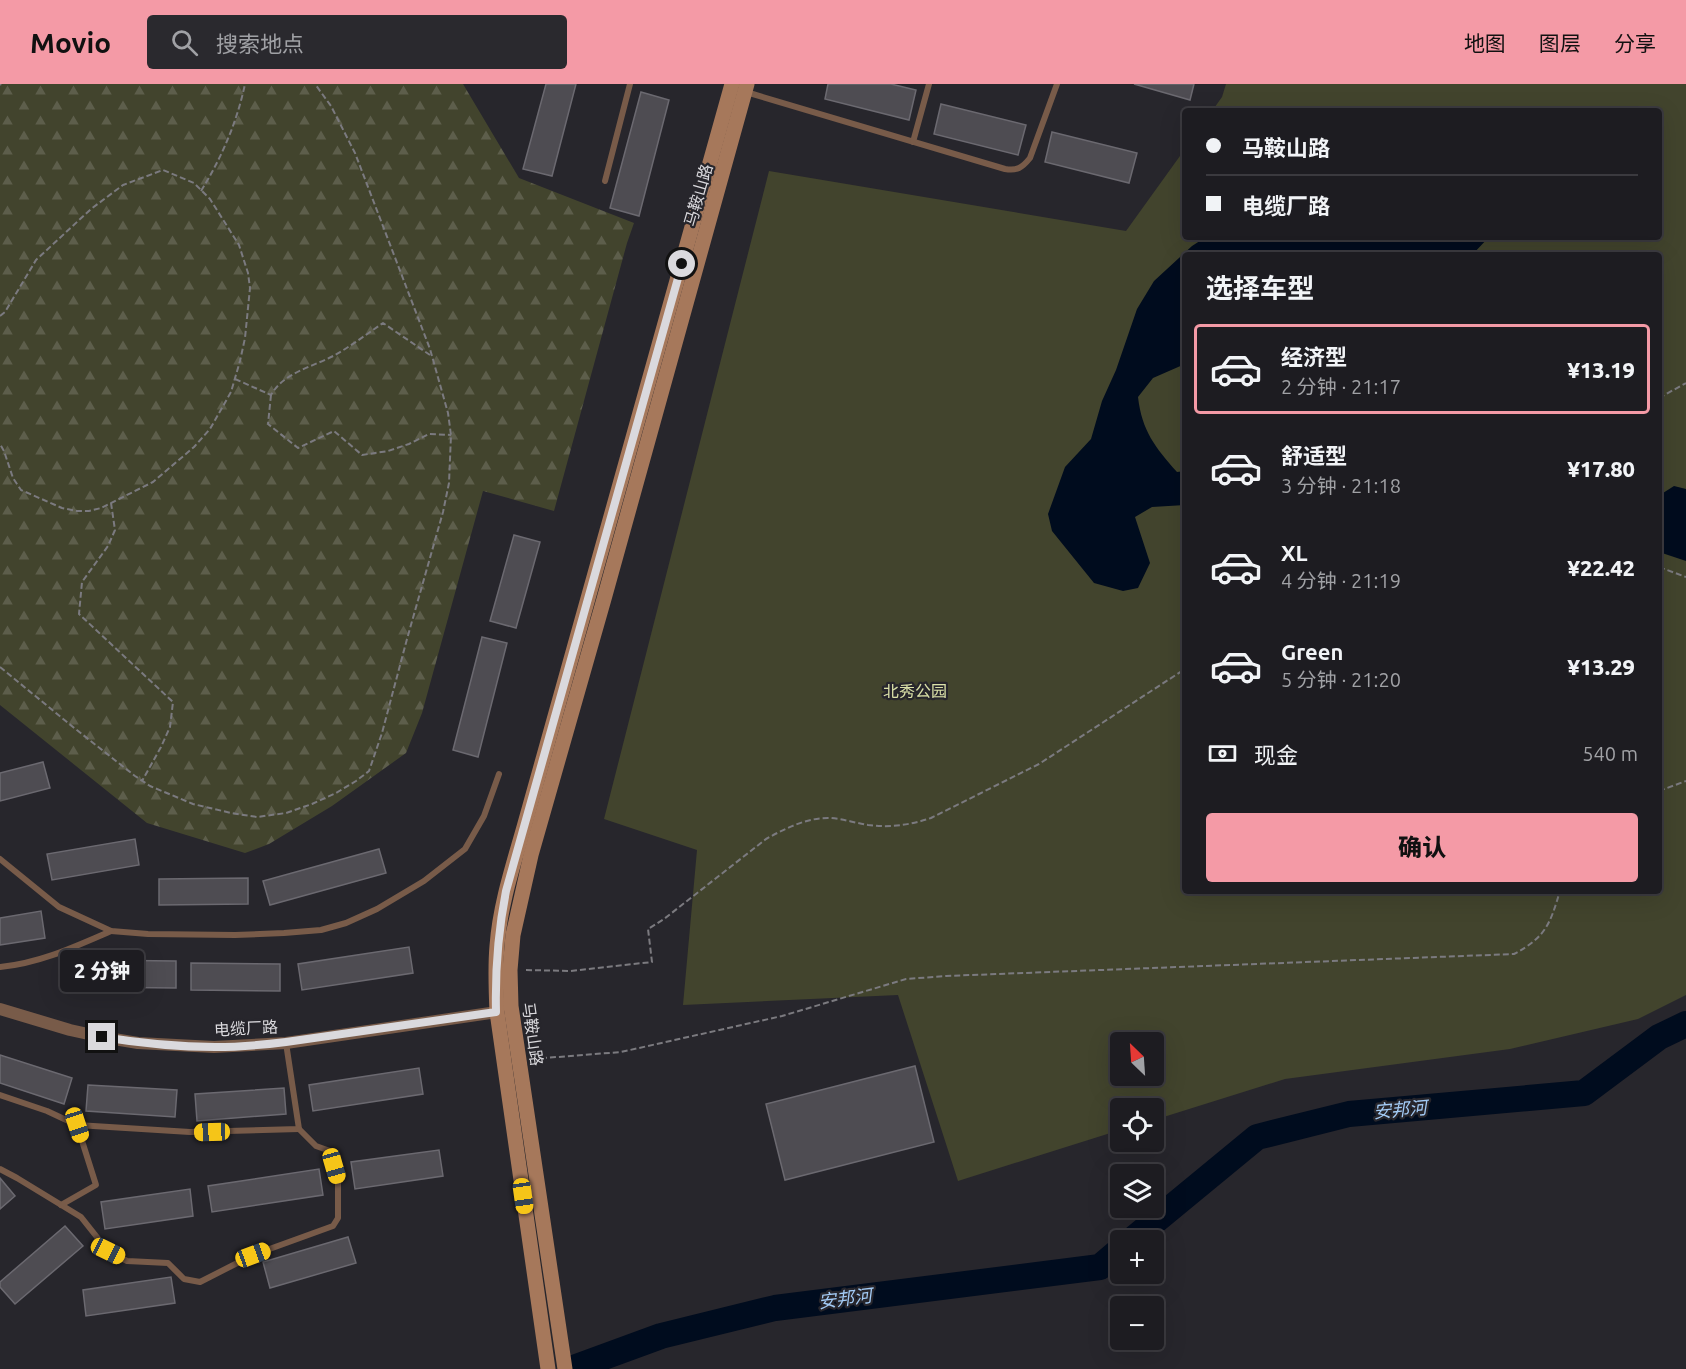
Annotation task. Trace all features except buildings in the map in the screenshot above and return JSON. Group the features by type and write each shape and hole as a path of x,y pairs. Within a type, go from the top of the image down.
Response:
{"main road":[{"name":"马鞍山路","path":"565,1369 511,1006 510,970 513,935 531,855 604,599 742,87"},
{"name":"马鞍山路","path":"548,1369 496,1012 497,946 506,891 742,87"}],"street":[{"name":"电缆厂路","path":"0,1009 70,1030 138,1043 214,1047 286,1042 496,1012"}],"lane":[{"path":"605,181 630,84"},
{"path":"912,142 929,84"},
{"path":"742,87 912,142 1005,170 1014,170 1023,167 1030,158 1057,84"},
{"path":"0,859 59,907 111,931 148,934 235,935 321,930 346,923 377,909 424,880 465,849 484,816 499,774"},
{"path":"0,967 21,965 49,958 111,931"},
{"path":"0,1169 81,1217 108,1251 127,1261 168,1263 184,1279 200,1282 253,1255 333,1226 338,1218 338,1180 330,1151 316,1146 299,1129 286,1042"},
{"path":"0,1095 47,1111 77,1125 190,1132 299,1129"},
{"path":"61,1205 96,1185 77,1125"}],"path":[{"path":"201,191 229,137 240,106 244,84"},
{"path":"0,667 142,781 193,804 257,817 286,813 312,804 356,781 369,771 382,733 443,512 448,483 451,435 448,413 432,356 355,153 331,106 315,84"},
{"path":"0,316 5,312 36,260 91,208 123,186 164,170 194,183 210,199 239,245 248,273 250,288 245,338 231,392 210,429 194,447 153,482 111,503 89,511 76,512 21,490 13,478 0,444"},
{"path":"432,356 383,323 335,355 277,385 271,395 268,424 298,448 334,431 362,455 388,451 429,434 451,435"},
{"path":"235,379 271,395"},
{"path":"1662,396 1686,383"},
{"path":"111,503 115,530 108,546 82,582 79,614 173,702 170,727 142,781"},
{"path":"1662,568 1686,577"},
{"path":"510,970 570,971 652,962 648,929 766,839 792,826 830,818 868,825 898,827 931,818 1039,764 1182,671"},
{"path":"1662,790 1686,781"},
{"path":"519,1060 621,1052 782,1016 906,979 1514,954 1526,948 1545,932 1559,894"}],"green space":[{"path":"0,84 463,84 519,178 634,223 554,511 483,491 422,713 406,753 332,806 269,844 245,853 147,823 0,705"},
{"name":"北秀公园","path":"1226,84 1686,84 1686,995 1638,1019 1510,1049 1285,1079 1164,1117 1164,1098 1110,1098 1110,1133 958,1181 898,995 683,1005 697,850 604,819 769,171 1126,231 1182,153 1182,240 1662,240 1662,108 1214,108 1222,97"}],"water":[{"path":"1201,240 1486,240 1475,252 1185,252"},
{"path":"1182,255 1182,365 1153,378 1138,397 1143,420 1151,438 1177,472 1182,471 1182,505 1152,507 1135,517 1150,563 1138,588 1123,591 1094,583 1052,531 1048,514 1065,467 1091,439 1102,401 1116,370 1137,309 1154,281"},
{"path":"1674,486 1686,489 1686,561 1662,553 1663,493"}],"waterway":[{"name":"安邦河","path":"1144,1230 1257,1137 1349,1114 1584,1093 1659,1037 1686,1024"},
{"name":"安邦河","path":"571,1369 661,1336 775,1308 1100,1267 1110,1258"}],"route":[{"path":"102,1037 138,1043 214,1047 252,1046 496,1012 497,946 506,891 682,264"}]}
